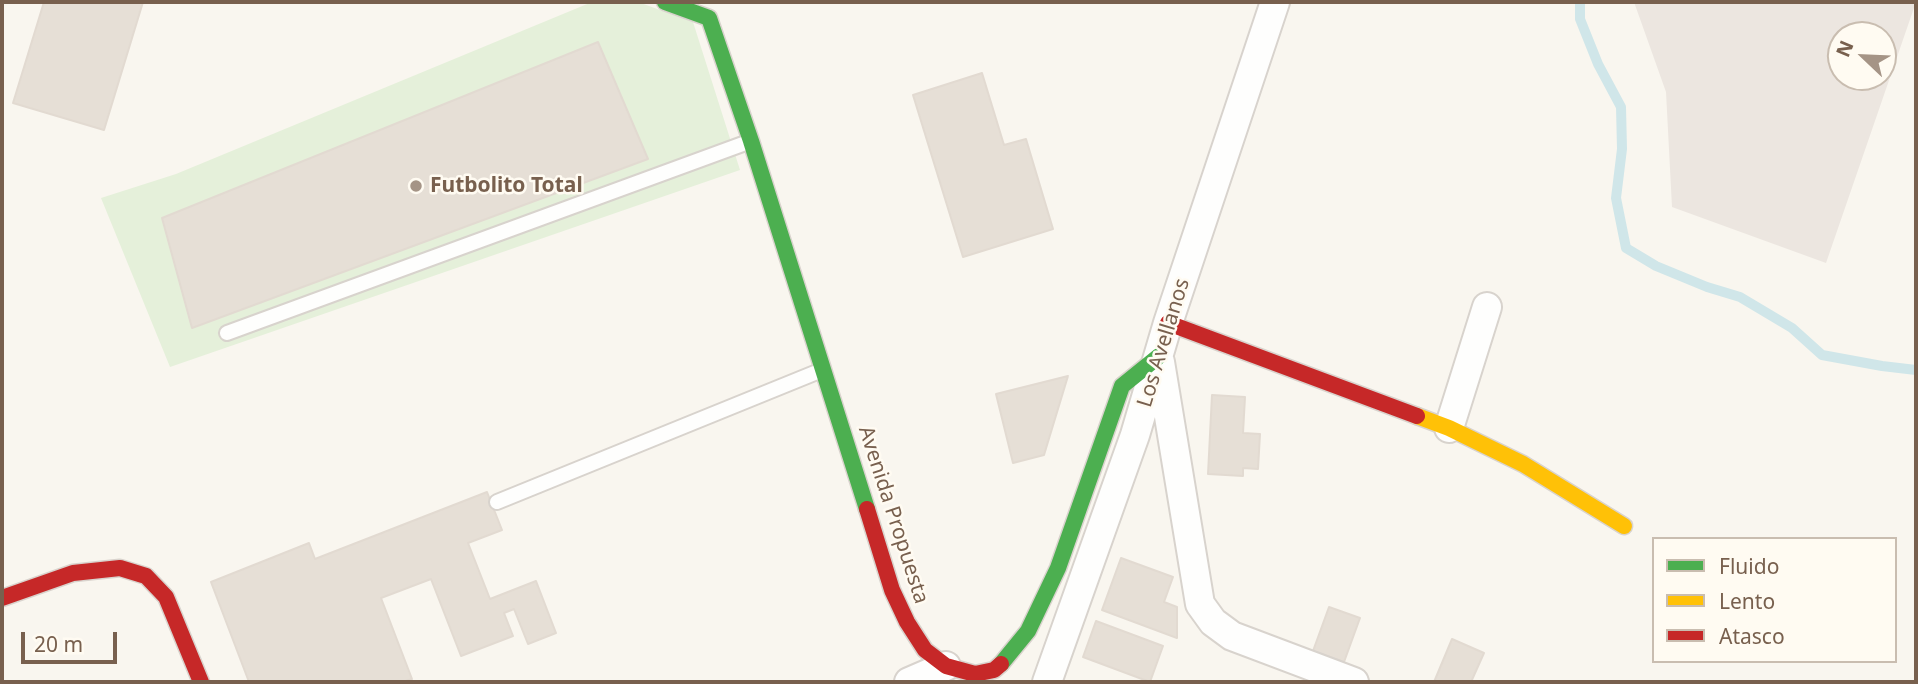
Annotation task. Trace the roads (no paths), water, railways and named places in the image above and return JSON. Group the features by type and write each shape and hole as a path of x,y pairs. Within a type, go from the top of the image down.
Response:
{"street":[{"name":"Avenida Propuesta","path":"665,2 709,18 751,141 892,590 907,622 925,650 946,667"},
{"name":"Los Avellanos","path":"1047,682 1135,435 1168,323 1275,2"},
{"path":"1449,428 1487,307"},
{"path":"1168,323 1449,428 1523,464 1624,526"},
{"path":"909,682 946,667 975,674 994,670 1028,631 1058,568 1122,386 1159,356 1200,604 1213,622 1232,636 1354,682"},
{"path":"2,598 73,573 120,568 146,576 166,597 201,682"}],"lane":[{"path":"227,333 751,141"},
{"path":"497,502 823,369"}],"waterway":[{"path":"1580,2 1580,19 1598,64 1621,107 1622,149 1616,198 1626,248 1656,266 1740,297 1792,328 1822,355 1916,370"}],"place":[{"name":"Futbolito Total","path":"416,186"}]}
